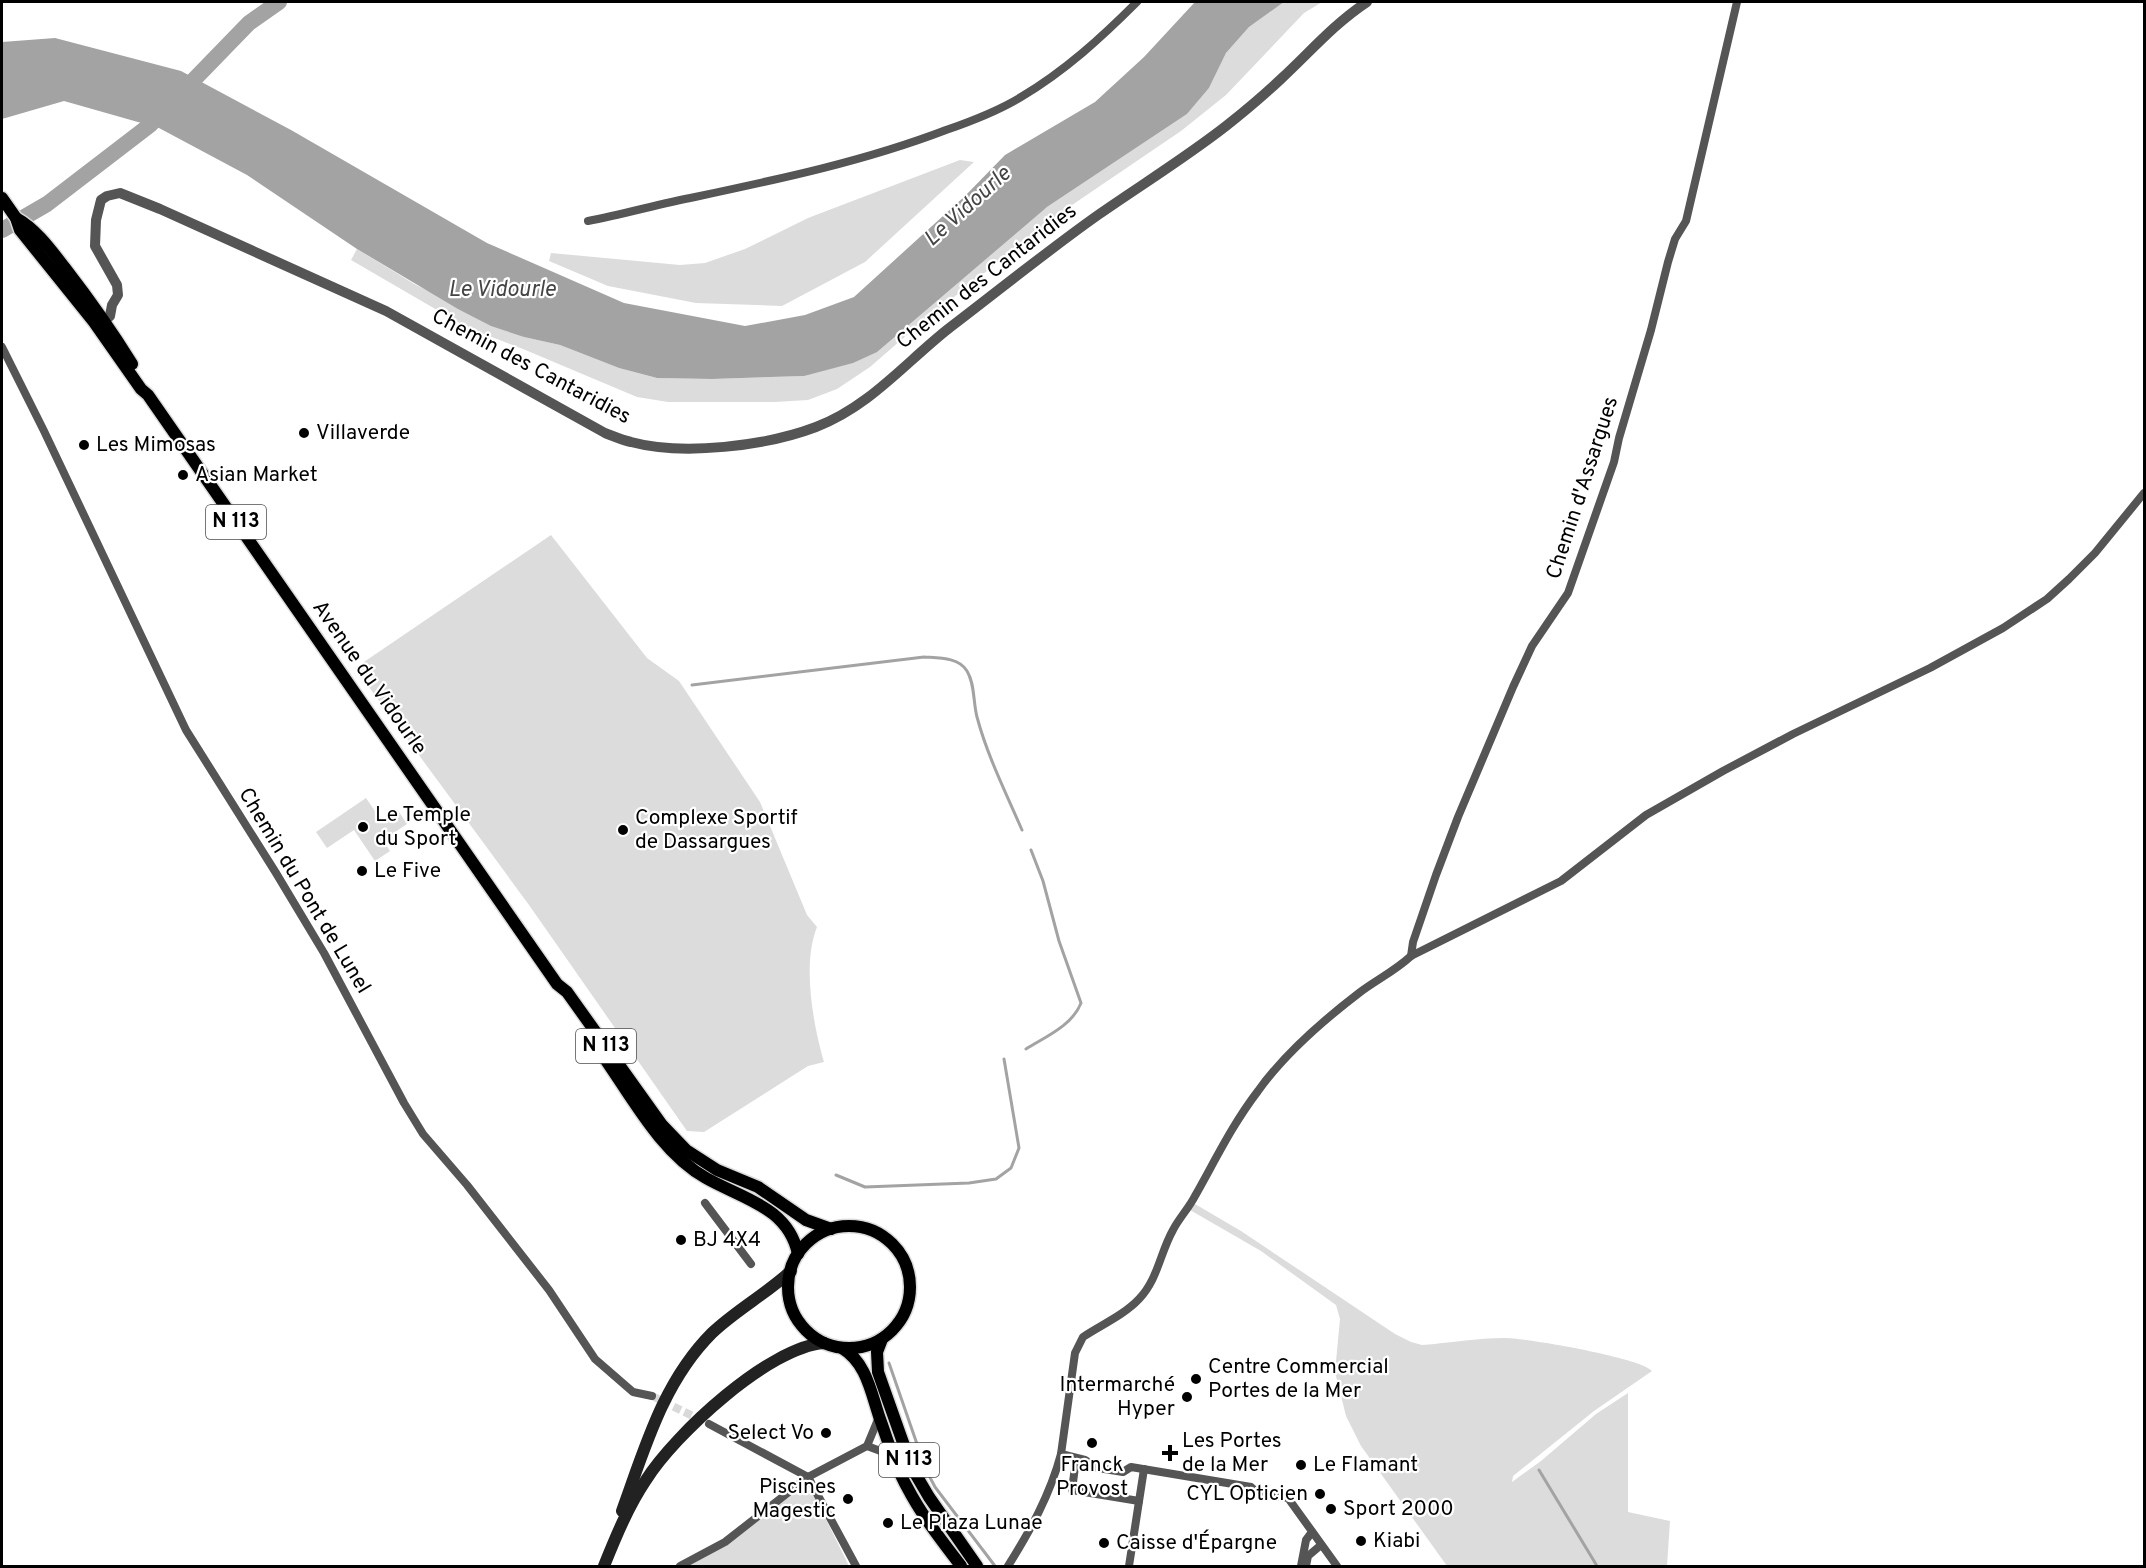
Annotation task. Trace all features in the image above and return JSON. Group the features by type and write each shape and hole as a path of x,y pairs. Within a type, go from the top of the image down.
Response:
{"main road":[{"name":"Avenue du Vidourle","path":"2,198 16,218 20,230 99,318 141,389 148,395 557,984 561,996 665,1144 705,1178 757,1203 780,1219 789,1229 798,1254"},
{"name":"Avenue du Vidourle","path":"557,984 567,992 662,1125 686,1150 717,1170 764,1191 806,1220 831,1229"},
{"path":"851,1226 871,1230 883,1236 902,1255 910,1281 908,1301 901,1320 882,1339 866,1346 840,1348 824,1343 806,1330 794,1313 789,1292 791,1271 798,1254 816,1236 831,1229 851,1226"},
{"path":"621,1524 621,1513 659,1411 685,1365 724,1323 791,1271"},
{"name":"N 113","path":"882,1339 877,1352 878,1372 912,1468 929,1497 977,1566"},
{"path":"604,1566 621,1524 646,1479 659,1462 714,1405 750,1376 790,1352 800,1347 824,1343"},
{"name":"N 113","path":"840,1348 850,1353 860,1364 906,1486 927,1520 961,1566"}],"street":[{"path":"588,220 628,214 687,198 837,165 923,139 989,114 1021,98 1052,77 1101,37 1137,2"},
{"name":"Chemin des Cantaridies","path":"99,318 112,311 112,305 118,296 117,285 95,246 98,207 106,196 120,193 160,208 374,305 605,433 632,442 669,447 714,448 760,441 817,427 852,410 876,393 926,346 1096,216 1227,126 1281,80 1333,28 1367,2"},
{"name":"Chemin d'Assargues","path":"1411,956 1413,942 1450,837 1532,646 1568,593 1614,462 1668,262 1676,239 1686,221 1715,88 1737,2"},
{"name":"Chemin du Pont de Lunel","path":"2,347 186,730 324,953 423,1134 467,1185 549,1290 595,1359 633,1392 652,1396"},
{"path":"1008,1566 1049,1492 1061,1454 1078,1344 1083,1337 1132,1305 1149,1287 1168,1240 1194,1198 1233,1124 1259,1088 1295,1049 1359,993 1411,956 1561,880 1646,815 1793,734 1930,668 2012,622 2047,599 2069,579 2095,553 2145,493"},
{"path":"705,1203 751,1264"},
{"path":"680,1566 725,1542 808,1477 867,1446 879,1416"},
{"path":"709,1424 808,1477 856,1566"},
{"path":"867,1446 894,1456"},
{"path":"1061,1454 1085,1460 1098,1468 1123,1472 1131,1467 1144,1469 1251,1487 1259,1494 1288,1498 1337,1566"},
{"path":"1076,1459 1072,1490 1139,1501"},
{"path":"1129,1566 1144,1469"},
{"path":"1303,1566 1306,1540 1312,1532"},
{"path":"1303,1566 1308,1556 1321,1545"}],"shaded area":[{"path":"1284,2 1322,2 1304,13 1226,95 1181,131 1072,205 916,327 870,367 837,389 808,400 668,402 637,397 468,328 351,260 357,249 416,285 524,337 560,345 619,368 657,378 804,376 1047,207 1187,114 1209,88 1226,53 1249,27"},
{"path":"960,160 974,162 865,262 782,306 696,303 608,286 549,261 551,253 680,265 705,263 745,249 808,218"},
{"name":"Complexe Sportif de Dassargues","path":"551,535 647,658 679,681 760,802 807,915 817,927 810,958 810,976 813,1012 824,1062 808,1066 704,1132 687,1131 529,905 355,668"},
{"name":"Le Temple du Sport","path":"366,798 381,820 397,809 407,824 383,840 390,851 375,861 354,830 327,848 316,832"},
{"path":"1195,1204 1241,1231 1395,1334 1411,1342 1422,1345 1484,1339 1517,1339 1607,1355 1628,1360 1652,1371 1594,1411 1513,1476 1512,1482 1541,1461 1596,1414 1628,1393 1628,1512 1670,1521 1667,1566 1447,1566 1361,1446 1346,1416 1335,1372 1340,1319 1336,1305 1261,1251 1190,1210"},
{"path":"799,1490 812,1491 849,1566 685,1566 722,1545"}],"water":[{"name":"Le Vidourle","path":"1195,2 1284,2 1249,27 1226,53 1209,88 1187,114 1047,207 877,352 853,363 804,376 657,378 619,368 560,345 524,337 491,326 458,309 357,249 247,175 159,128 64,101 2,119 2,42 55,38 181,71 291,130 487,243 624,303 745,326 805,315 854,297 965,196 1005,155 1095,102 1144,57"}],"waterway":[{"name":"Le Vidourle","path":"2,230 47,204 150,125 249,23 279,2"},
{"path":"692,685 924,657 942,658 959,663 970,676 981,731 1022,830"},
{"path":"1026,1049 1065,1024 1081,1003 1031,850"},
{"path":"836,1175 865,1187 969,1183 996,1179 1011,1168 1019,1148 1004,1059"},
{"path":"889,1363 926,1470 935,1487 995,1566"},
{"path":"1539,1470 1597,1566"}],"tunnel":[{"path":"652,1396 703,1421"}],"place":[{"name":"Villaverde","path":"304,433"},
{"name":"Les Mimosas","path":"84,445"},
{"name":"Asian Market","path":"183,475"},
{"name":"Le Temple du Sport","path":"363,827"},
{"name":"Complexe Sportif de Dassargues","path":"623,830"},
{"name":"Le Five","path":"362,871"},
{"name":"BJ 4X4","path":"681,1240"},
{"name":"Centre Commercial Portes de la Mer","path":"1196,1379"},
{"name":"Intermarché Hyper","path":"1187,1397"},
{"name":"Select Vo","path":"826,1433"},
{"name":"Franck Provost","path":"1092,1443"},
{"name":"Les Portes de la Mer","path":"1170,1453"},
{"name":"Le Flamant","path":"1301,1465"},
{"name":"CYL Opticien","path":"1320,1494"},
{"name":"Piscines Magestic","path":"848,1499"},
{"name":"Sport 2000","path":"1331,1509"},
{"name":"Le Plaza Lunae","path":"888,1523"},
{"name":"Kiabi","path":"1361,1541"},
{"name":"Caisse d'Épargne","path":"1104,1543"}]}
